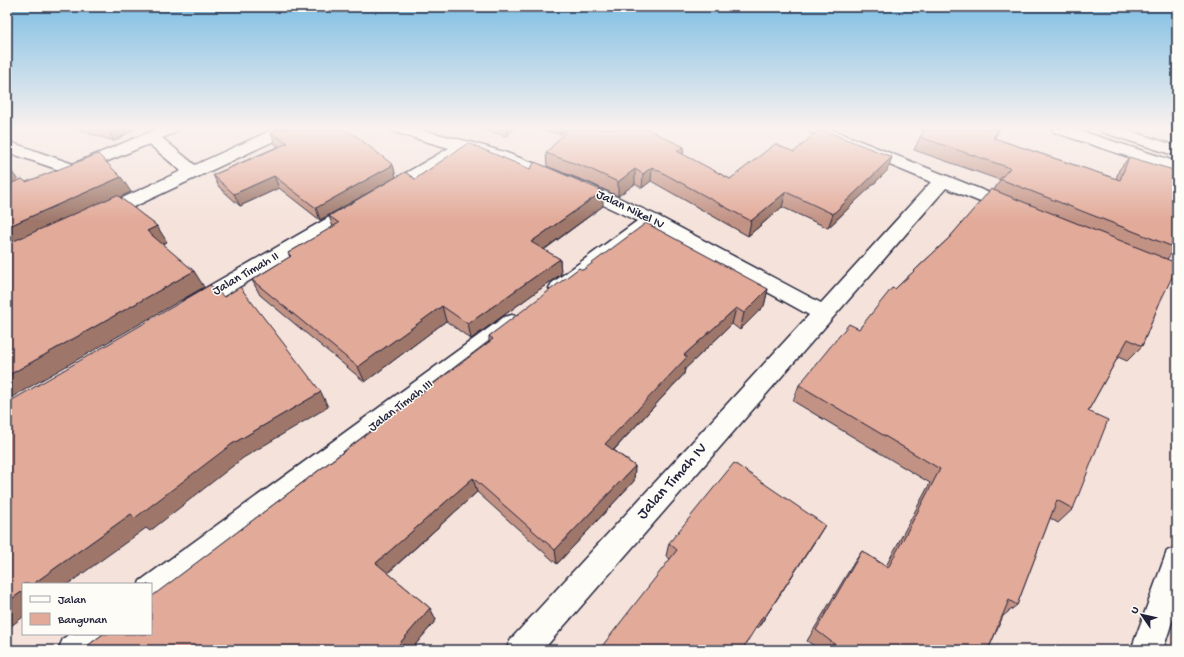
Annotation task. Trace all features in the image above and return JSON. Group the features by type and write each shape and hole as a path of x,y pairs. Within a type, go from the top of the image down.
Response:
{"main road":[{"path":"45,160 73,170"},
{"path":"51,179 98,160"},
{"path":"177,160 193,172"},
{"path":"86,222 220,160"},
{"name":"Jalan Timah II","path":"178,314 441,160"},
{"name":"Jalan Nikel IV","path":"508,160 583,188 651,220 824,314"},
{"path":"892,160 1027,215"},
{"path":"1152,160 1177,168"},
{"name":"Jalan Timah IV","path":"522,650 943,180"},
{"name":"Jalan Timah III","path":"152,591 651,220"},
{"path":"1147,650 1177,561"},
{"path":"74,650 94,635"}],"building":[{"path":"83,160 104,160 121,177 7,227 7,185 22,179 26,182"},
{"path":"249,160 386,160 393,165 316,208 274,176 234,194 213,175"},
{"path":"443,160 508,160 530,169 535,162 603,191 531,242 560,259 468,324 442,306 358,367 252,280 291,256 288,253 339,223 329,216 405,172 415,179"},
{"path":"564,160 693,160 730,179 755,160 889,160 833,214 786,192 751,221 652,167 643,174 635,169 618,182 590,169"},
{"path":"986,160 1058,160 1120,180 1128,160 1138,160 1177,171 1176,248 1000,179 1010,168"},
{"path":"991,189 1174,262 1172,270 1175,271 1159,304 1142,346 1128,339 1088,411 1108,420 1073,509 1057,500 1017,605 1009,600 988,650 842,650 816,630 862,551 888,568 940,469 799,385 849,324 859,329 892,288 895,289 949,238"},
{"path":"117,195 157,226 147,231 194,271 7,376 7,244"},
{"path":"646,223 768,289 744,313 736,308 684,355 687,357 605,444 635,466 555,550 473,478 376,563 430,608 394,650 82,650 102,635 152,635 152,596 493,339 489,336 579,268 583,270"},
{"path":"210,285 224,297 240,287 321,392 232,444 135,518 131,514 34,583 22,583 22,592 7,602 7,403"},
{"path":"734,463 825,525 765,617 763,616 742,650 599,650 677,550 669,543"}]}
